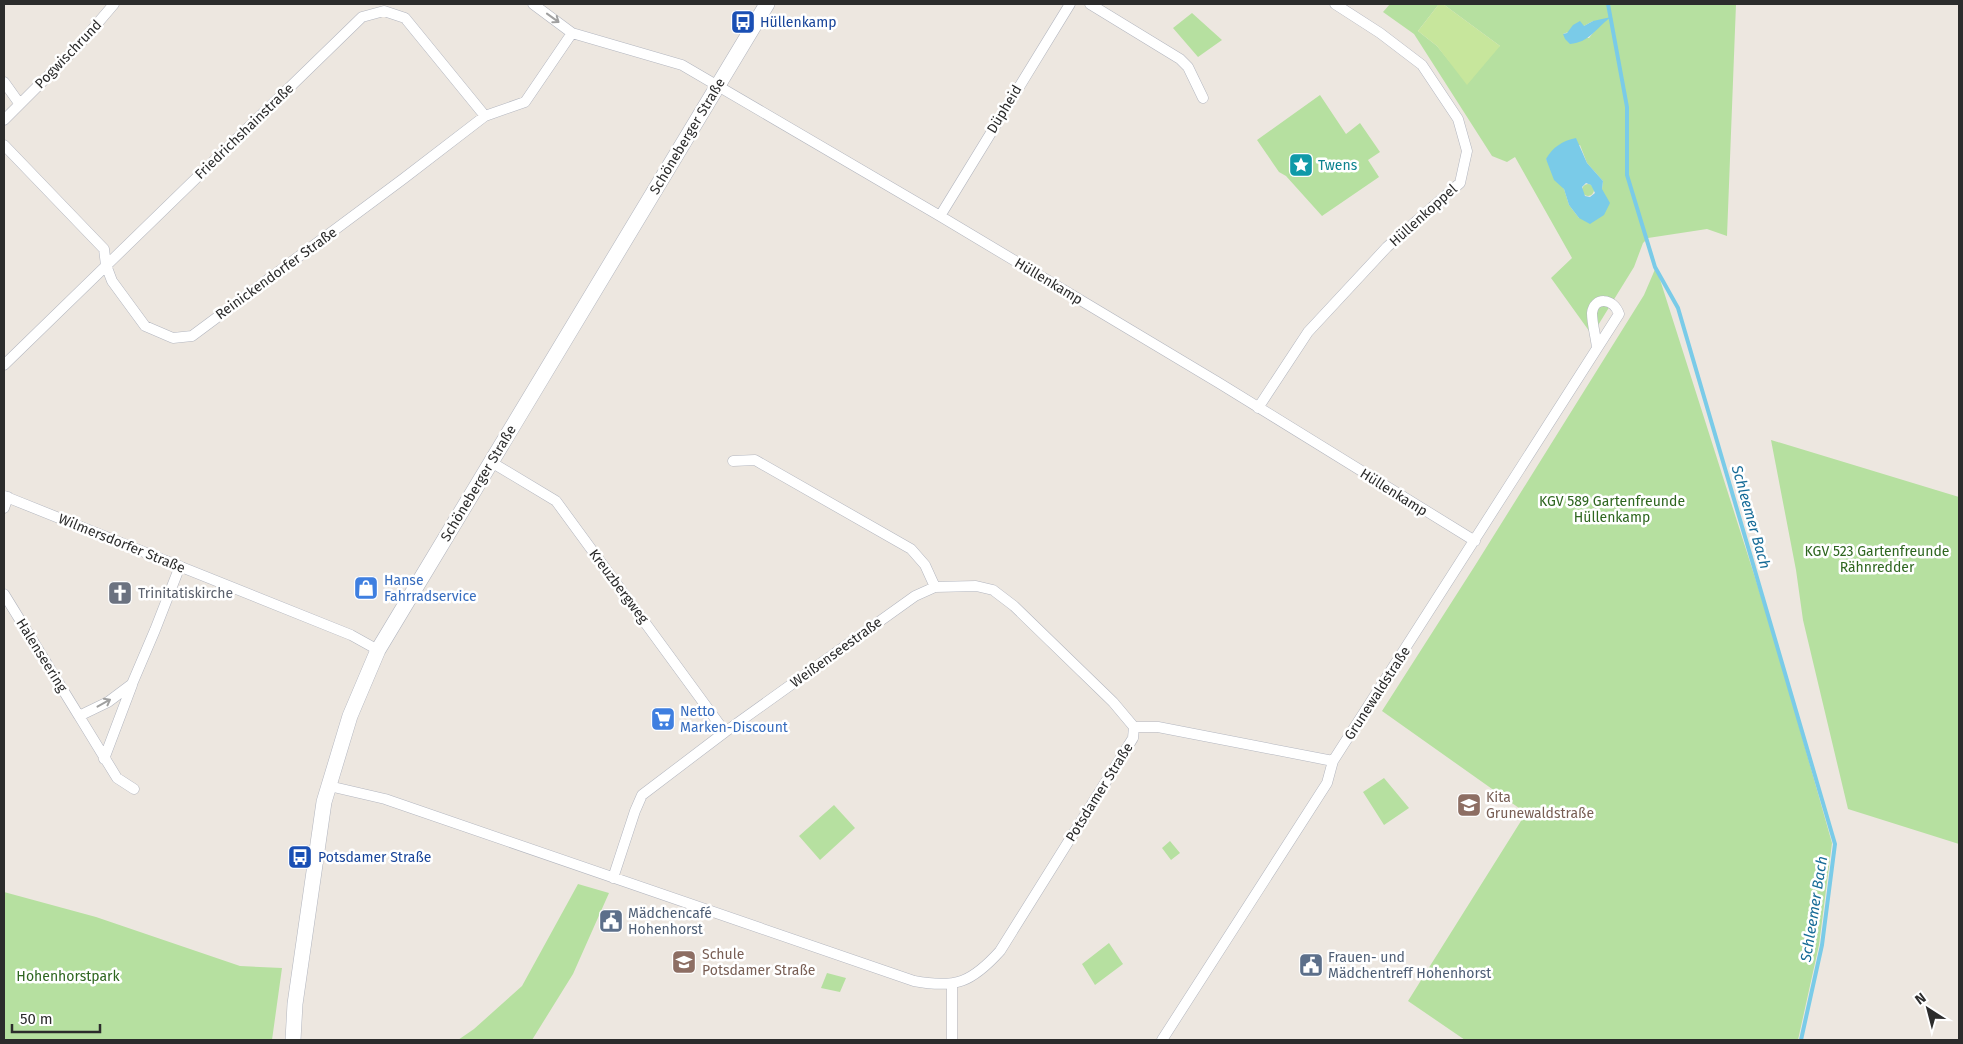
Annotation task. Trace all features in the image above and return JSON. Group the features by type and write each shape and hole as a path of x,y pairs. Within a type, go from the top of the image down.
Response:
{"street":[{"name":"Pogwischrund","path":"4,120 79,45 114,4"},
{"name":"Hüllenkamp","path":"533,4 572,33 682,65 940,216 1475,541"},
{"name":"Schöneberger Straße","path":"293,1040 295,1004 324,802 350,716 378,650 767,4"},
{"name":"Düpheid","path":"940,216 1070,4"},
{"path":"1090,4 1180,59 1188,67 1203,98"},
{"name":"Hüllenkoppel","path":"1258,408 1308,332 1387,247 1460,183 1467,151 1458,119 1422,65 1380,32 1335,4"},
{"name":"Friedrichshainstraße","path":"4,364 362,17 384,11 404,18 485,116"},
{"name":"Reinickendorfer Straße","path":"4,145 104,249 106,265 112,281 145,326 173,338 192,336 485,116 524,102 572,33"},
{"path":"4,82 19,103"},
{"name":"Grunewaldstraße","path":"1162,1040 1327,783 1334,761 1597,348"},
{"path":"733,461 755,460 911,549 925,565 935,587"},
{"name":"Kreuzbergweg","path":"491,462 556,501 725,732"},
{"path":"4,508 6,496"},
{"name":"Wilmersdorfer Straße","path":"6,496 350,635 378,650"},
{"path":"104,759 180,566"},
{"name":"Weißenseestraße","path":"614,878 635,811 642,795 725,732 915,596 935,587 976,586 993,590 1014,606 1113,702 1134,727"},
{"name":"Halenseering","path":"4,594 104,759 117,778 134,789"},
{"path":"79,716 108,702 132,684"},
{"name":"Potsdamer Straße","path":"329,786 385,800 914,981 935,985 952,985 973,976 1000,951 1126,751 1133,738 1134,727 1158,728 1334,761"},
{"path":"952,985 952,1040"},
{"name":"Schöneberger Straße","path":"283,1040 295,1004"}],"green space":[{"path":"1390,4 1439,4 1418,31 1437,46 1450,62 1500,46 1443,4 1736,4 1727,236 1707,229 1648,238 1643,243 1634,267 1592,335 1551,278 1572,258 1515,157 1507,162 1492,156 1414,34 1383,12","holes":["1593,21 1596,29 1589,38 1563,34","1580,145 1587,163 1603,181 1602,189 1579,218 1569,205 1564,189 1546,159"]},
{"path":"1439,4 1443,4 1500,46 1467,85 1437,46 1418,31"},
{"path":"1192,13 1222,40 1198,57 1173,28"},
{"path":"1320,95 1346,134 1360,123 1380,152 1368,160 1379,177 1322,216 1286,176 1279,172 1257,140"},
{"path":"1586,184 1590,184 1594,190 1590,196 1586,196 1582,192 1582,188"},
{"name":"KGV 589 Gartenfreunde Hüllenkamp","path":"1656,267 1773,634 1832,843 1819,945 1798,1040 1465,1040 1408,1001 1526,813 1382,711 1644,295"},
{"name":"KGV 523 Gartenfreunde Rähnredder","path":"1771,440 1959,497 1959,844 1848,809 1803,620 1796,570"},
{"path":"1384,778 1409,808 1384,825 1363,792"},
{"path":"834,805 855,828 820,860 799,836"},
{"path":"1170,841 1180,853 1171,860 1162,848"},
{"path":"578,884 609,893 573,974 532,1040 458,1040 474,1029 522,986"},
{"name":"Hohenhorstpark","path":"4,892 96,917 240,966 282,968 272,1040 4,1040"},
{"path":"1109,943 1123,964 1095,985 1082,964"},
{"path":"827,973 846,978 840,992 821,988"}],"water":[{"path":"1611,17 1583,41 1570,44 1565,39 1563,34 1567,33 1573,25 1580,21 1584,26 1593,21"},
{"path":"1576,138 1587,163 1603,181 1602,189 1610,203 1604,215 1590,224 1579,218 1569,205 1564,189 1554,180 1546,159 1555,148","holes":["1586,183 1591,185 1595,193 1590,197 1585,196 1582,187"]}],"waterway":[{"name":"Schleemer Bach","path":"1608,4 1627,107 1627,175 1655,267 1678,308 1835,844 1822,945 1801,1040"}],"place":[{"name":"Hüllenkamp","path":"743,22"},
{"name":"Twens","path":"1301,165"},
{"name":"Hanse Fahrradservice","path":"366,588"},
{"name":"Trinitatiskirche","path":"120,593"},
{"name":"Netto Marken-Discount","path":"663,719"},
{"name":"Kita Grunewaldstraße","path":"1469,805"},
{"name":"Potsdamer Straße","path":"300,857"},
{"name":"Mädchencafé Hohenhorst","path":"611,921"},
{"name":"Schule Potsdamer Straße","path":"684,962"},
{"name":"Frauen- und Mädchentreff Hohenhorst","path":"1311,965"}]}
